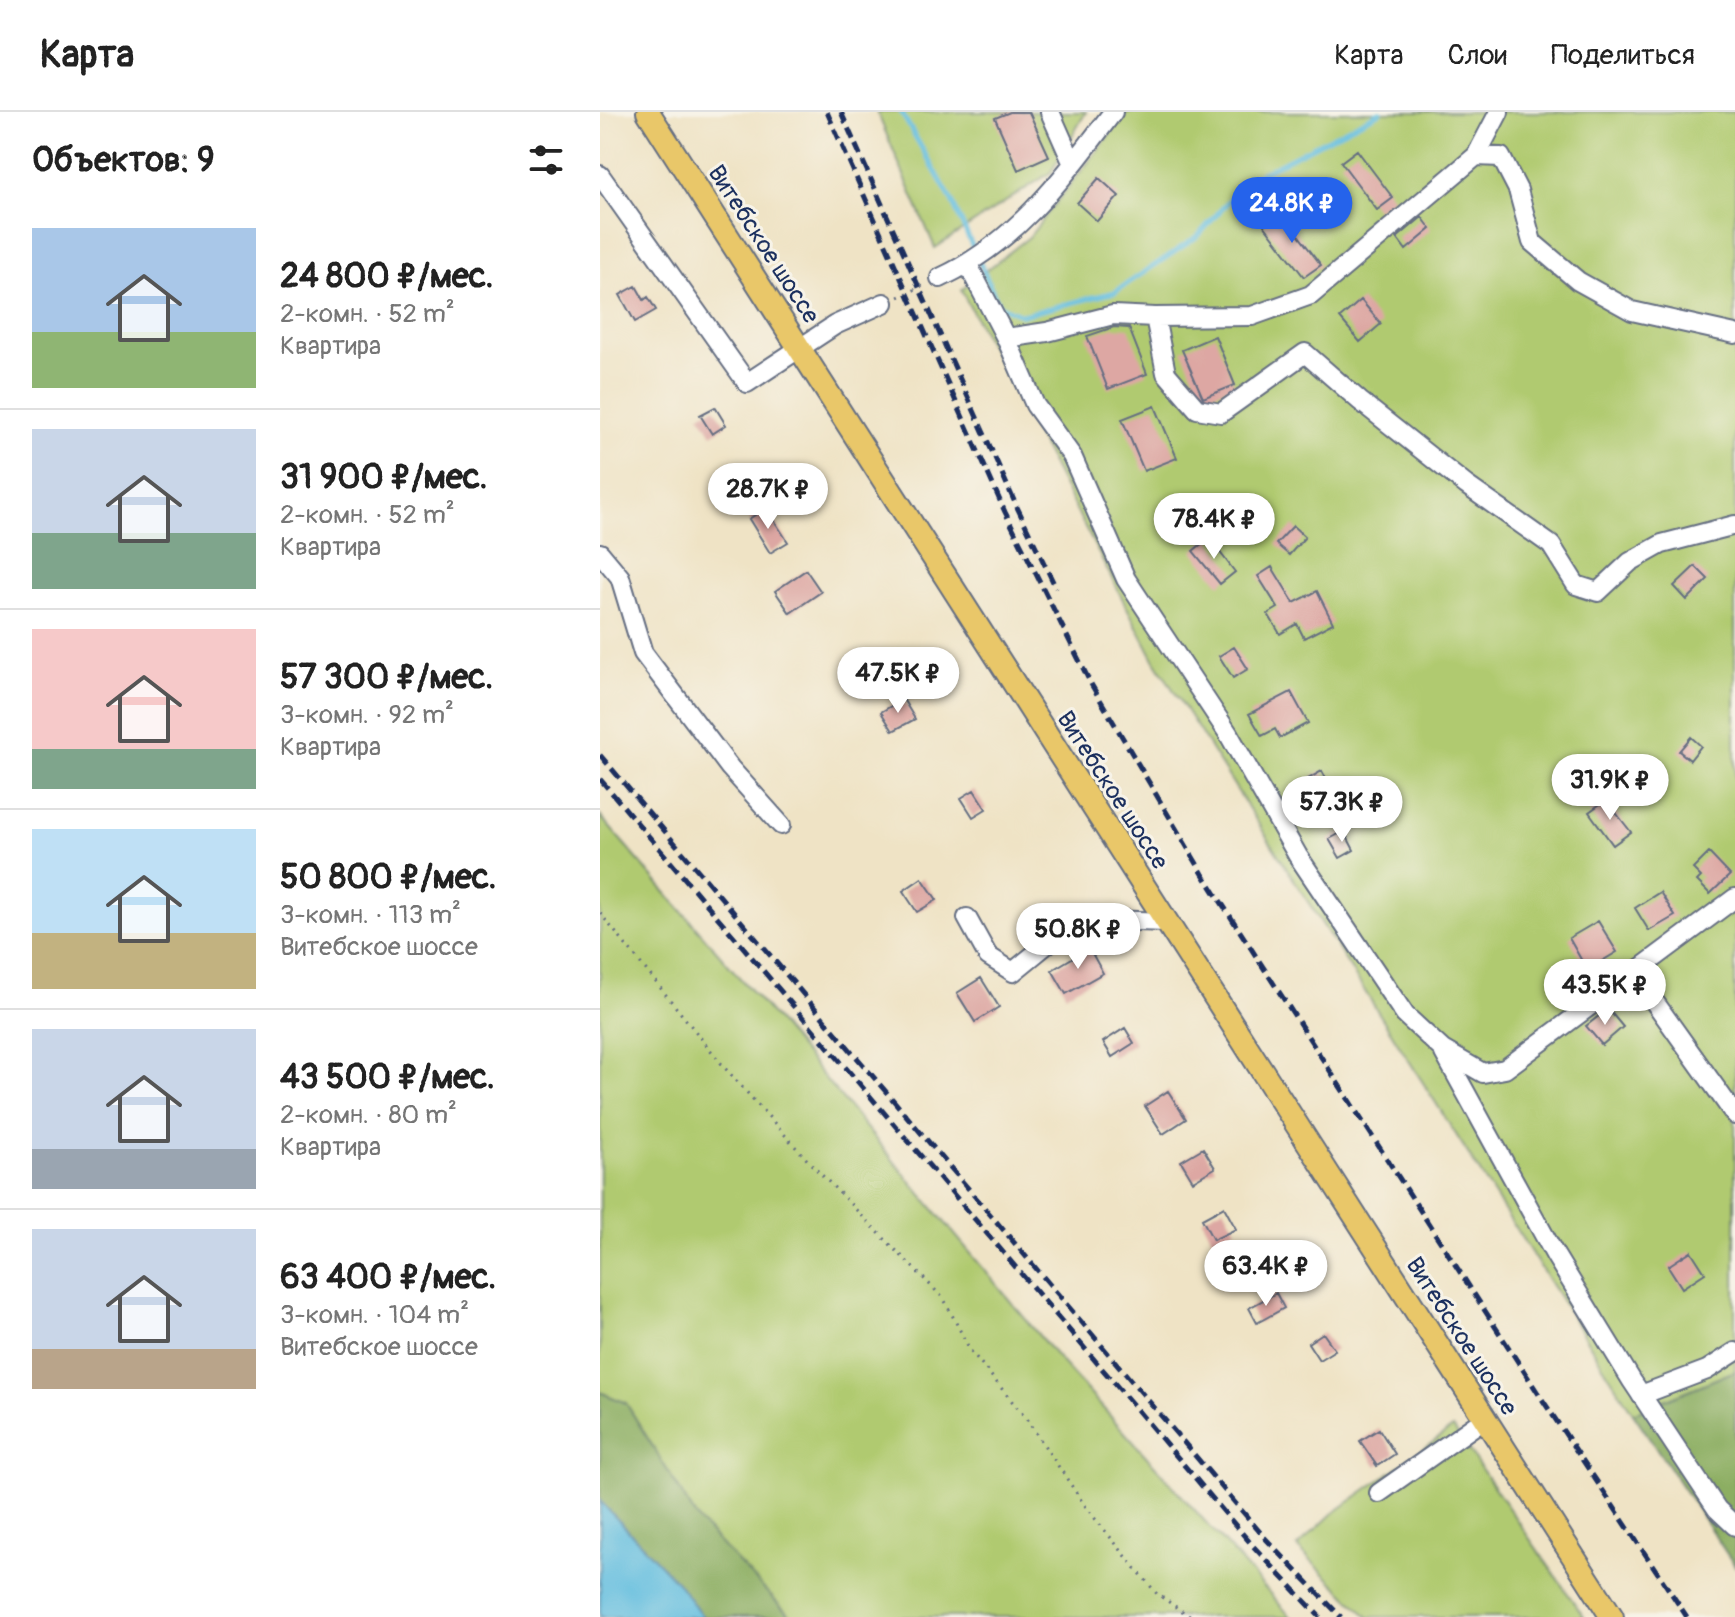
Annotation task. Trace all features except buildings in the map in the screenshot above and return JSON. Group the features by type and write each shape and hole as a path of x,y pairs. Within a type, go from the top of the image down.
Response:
{"main road":[{"name":"Витебское шоссе","path":"648,112 1612,1617"}],"street":[{"path":"1050,112 1073,164"},
{"path":"940,278 968,265 1026,220 1113,112"},
{"path":"1006,338 1047,332 1113,315 1252,316 1311,295 1476,156 1499,112"},
{"path":"1476,156 1501,157 1518,190 1532,242 1578,281 1632,311 1735,334"},
{"path":"600,175 747,383 835,325 884,303"},
{"path":"968,265 1006,338 1035,405 1072,456 1126,579 1228,733 1316,882 1405,1015 1443,1050 1483,1073 1505,1069 1735,898"},
{"path":"1155,317 1166,373 1197,409 1221,413 1305,353 1466,485 1551,545 1576,585 1598,592 1630,562 1662,544 1735,525"},
{"path":"600,553 620,577 643,653 730,768 781,825"},
{"path":"967,918 988,956 1013,972 1068,927 1109,920 1166,922"},
{"path":"1634,973 1735,1115"},
{"path":"1443,1050 1555,1255 1641,1395 1717,1509 1735,1526"},
{"path":"1641,1395 1707,1370 1735,1352"},
{"path":"1379,1493 1484,1419"}],"path":[{"path":"884,303 940,278"},
{"path":"600,913 685,1020 799,1151 944,1299 970,1350 1025,1417 1088,1510 1157,1594 1191,1617"}],"green space":[{"path":"877,112 1086,112 1051,172 935,248"},
{"path":"1128,112 1735,112 1735,1371 1633,1413 1155,661 961,290 1029,237"},
{"path":"600,816 777,1021 1057,1357 1291,1617 791,1617 699,1522 626,1403 600,1392"},
{"path":"1735,1371 1735,1566 1633,1413"},
{"path":"600,1392 626,1403 699,1522 791,1617 703,1617 675,1580 600,1501"},
{"path":"1453,1428 1584,1617 1368,1617 1297,1547 1332,1514"}],"water":[{"path":"600,1501 675,1580 703,1617 600,1617"}],"waterway":[{"path":"901,112 950,197 999,305 1022,315 1115,292 1198,236 1246,181 1380,112"}],"railway":[{"path":"827,112 1005,512 1091,684 1203,874 1538,1393 1687,1617"},
{"path":"841,112 1056,588"},
{"path":"600,755 1265,1538 1341,1617"},
{"path":"600,779 1253,1546 1320,1617"}]}
